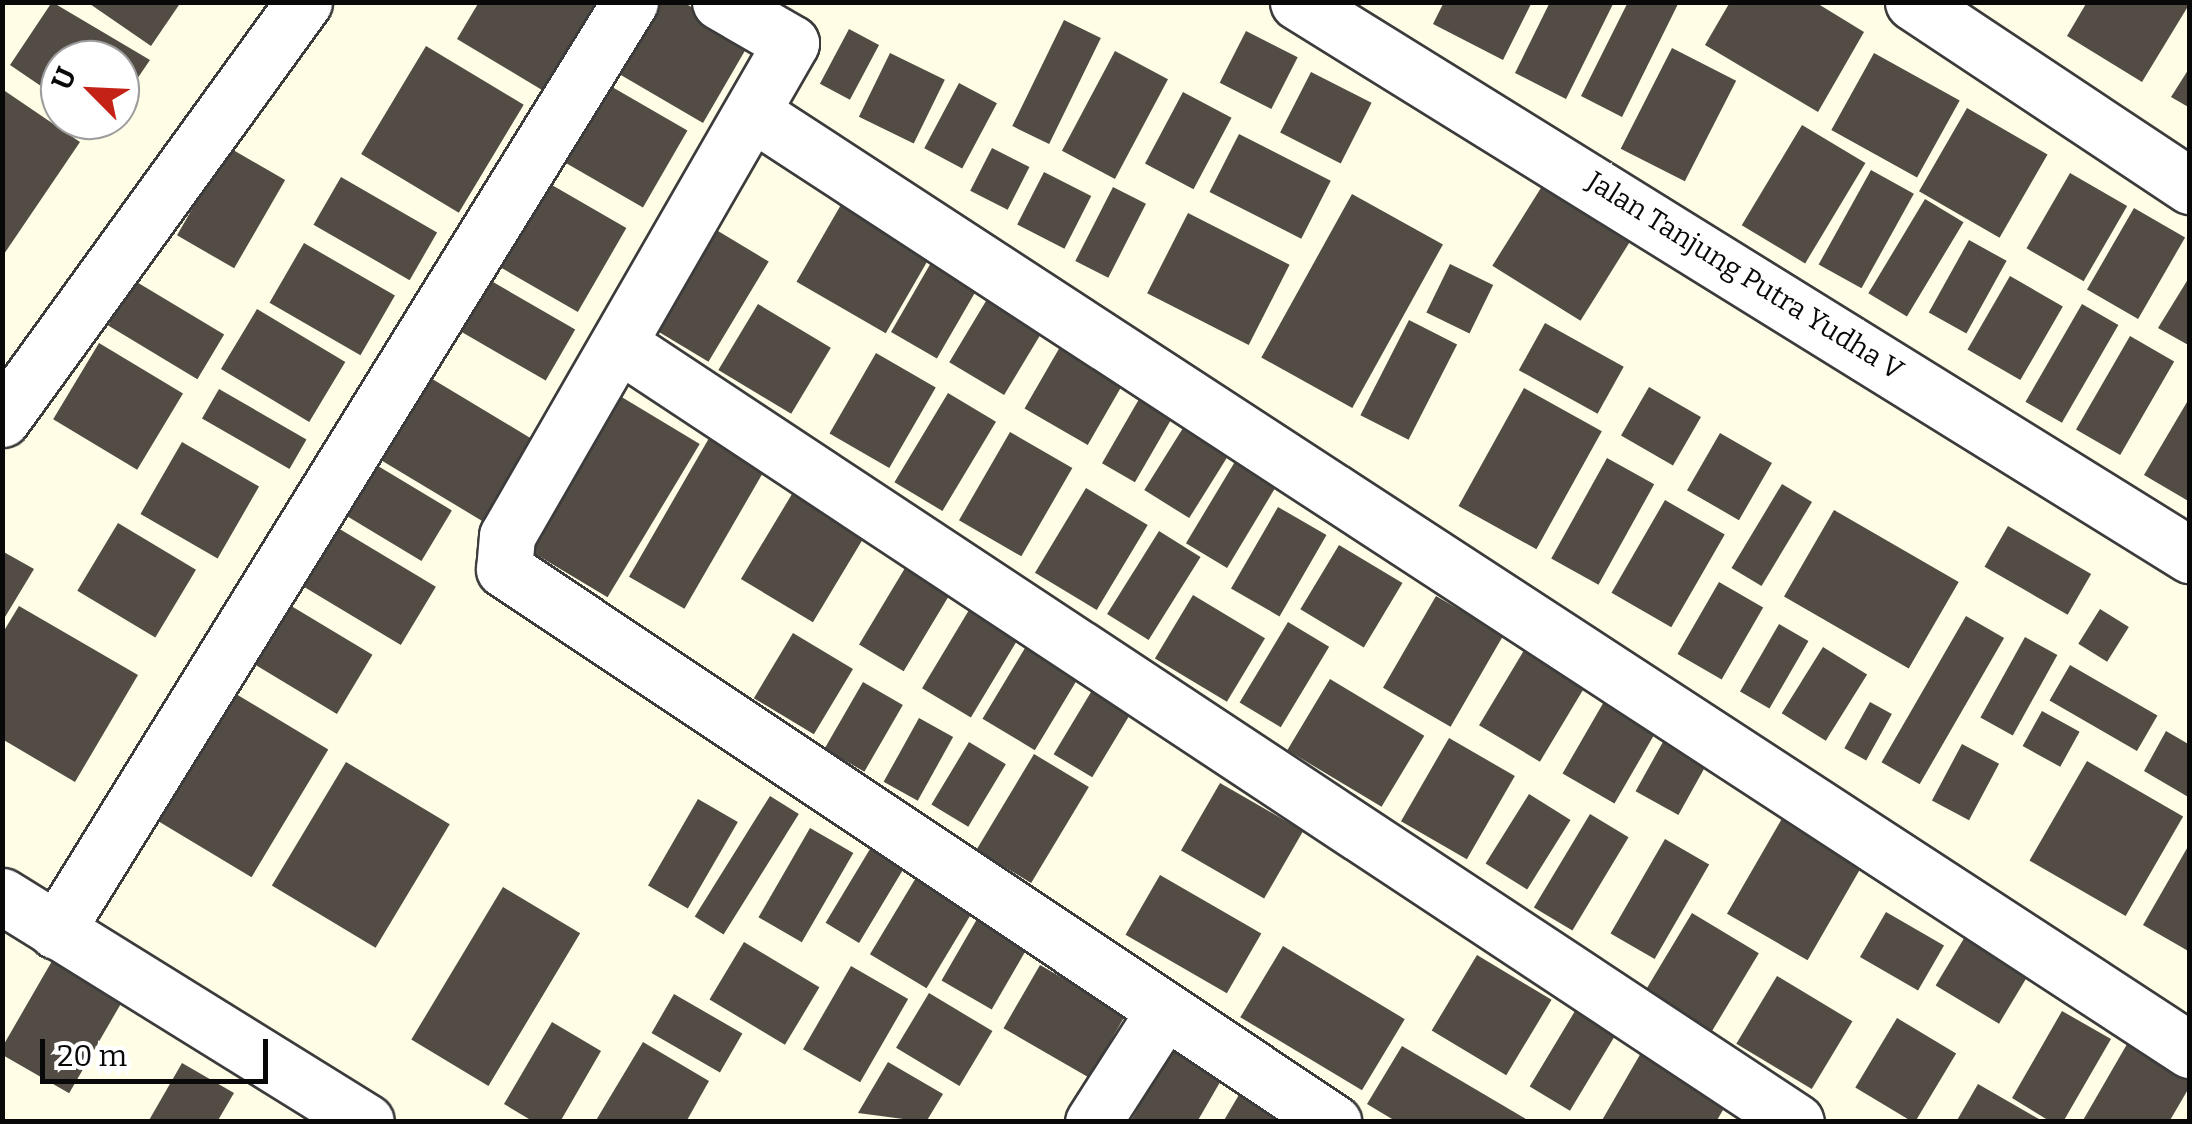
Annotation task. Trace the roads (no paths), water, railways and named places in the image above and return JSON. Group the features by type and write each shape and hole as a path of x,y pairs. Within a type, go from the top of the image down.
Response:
{"street":[{"path":"2,419 304,2"},
{"path":"56,931 630,2"},
{"path":"720,2 791,43 756,115 507,536 501,555 512,581 1333,1122"},
{"name":"Jalan Tanjung Putra Yudha V","path":"1298,2 2190,555"},
{"path":"1912,2 2190,186"},
{"path":"756,115 2190,1050"},
{"path":"622,346 1796,1122"},
{"path":"2,896 366,1122"},
{"path":"1093,1122 1165,1010"}]}
